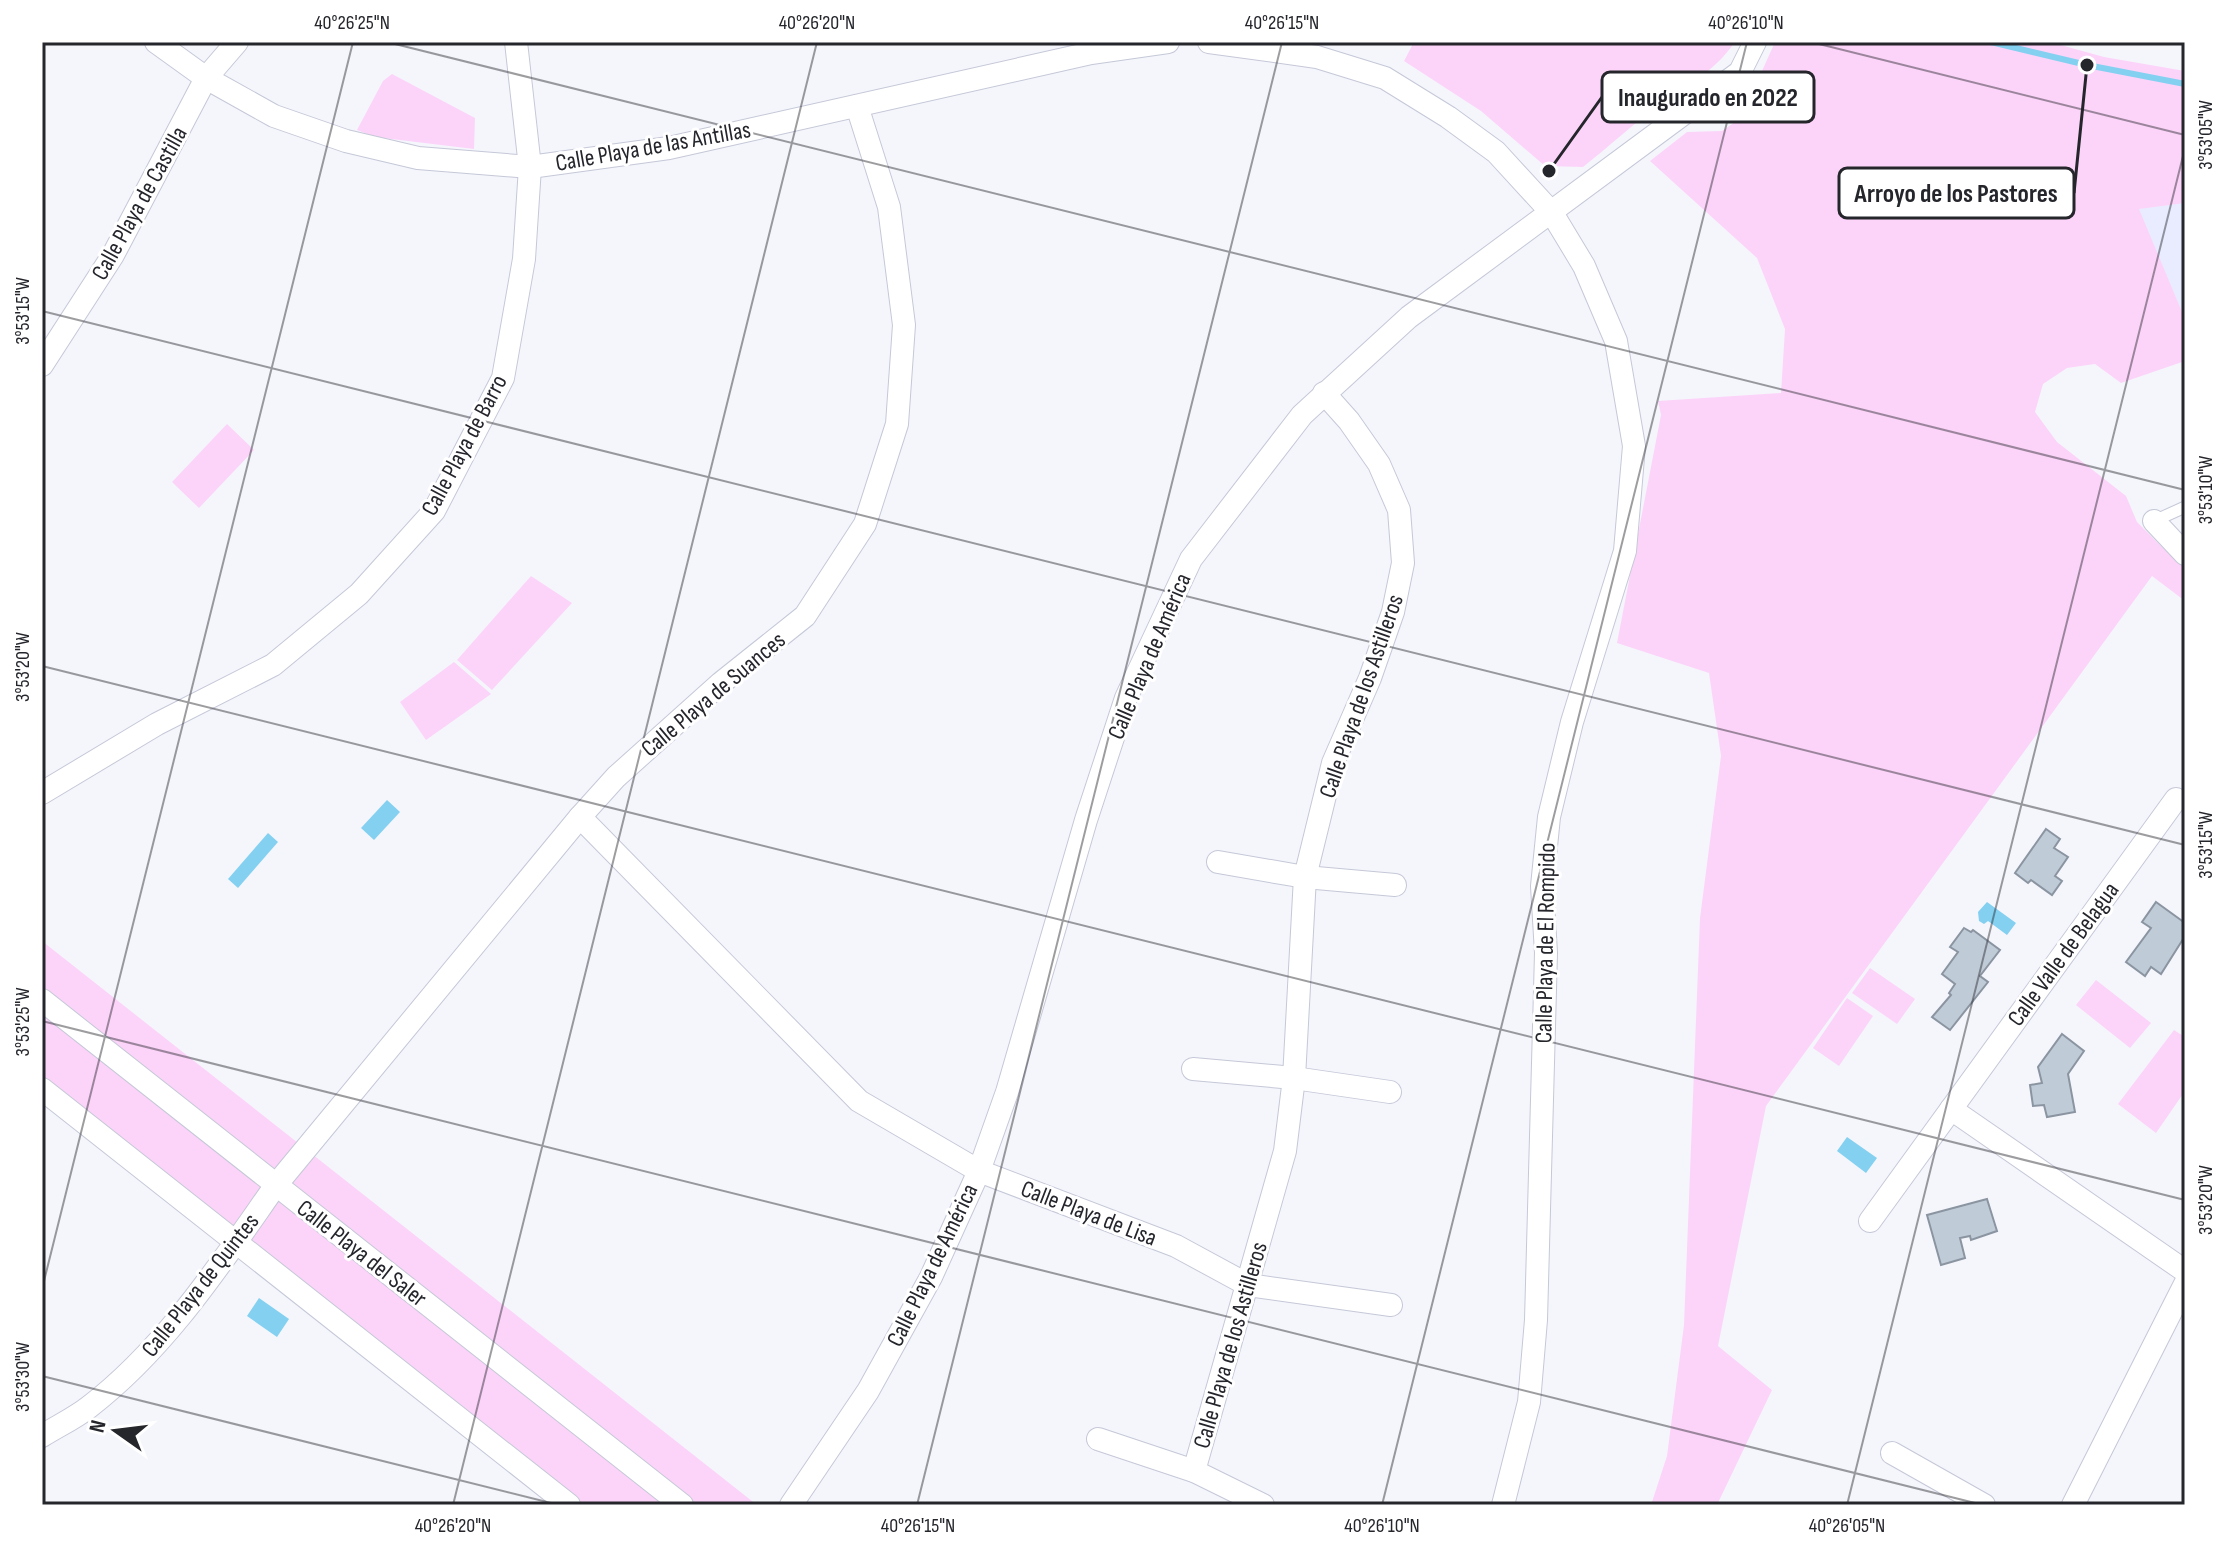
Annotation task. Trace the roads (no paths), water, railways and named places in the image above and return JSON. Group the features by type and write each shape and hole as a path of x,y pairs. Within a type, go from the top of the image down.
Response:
{"street":[{"name":"Calle Playa de las Antillas","path":"156,42 206,78 274,116 346,141 418,158 530,167 669,148 1091,53 1168,42"},
{"name":"Calle Playa de Castilla","path":"42,365 113,255 206,78 237,42"},
{"name":"Calle Playa de Barro","path":"42,793 157,724 273,665 359,594 434,511 503,378 524,259 530,167 516,42"},
{"path":"1209,42 1317,57 1385,78 1448,117 1496,152 1552,213"},
{"name":"Calle Playa de América","path":"791,1505 868,1391 931,1277 979,1171 1007,1092 1086,820 1126,698 1191,559 1302,415 1324,393 1409,317 1740,72 1755,42"},
{"name":"Calle Playa de Suances","path":"276,1185 580,817 616,777 721,683 805,616 865,524 897,424 904,325 889,207 857,106"},
{"name":"Calle Playa de El Rompido","path":"1503,1505 1529,1402 1536,1320 1546,953 1542,886 1549,817 1572,722 1625,551 1634,446 1616,341 1584,266 1552,213"},
{"name":"Calle Playa de los Astilleros","path":"1194,1471 1285,1151 1294,1078 1305,877 1333,763 1370,678 1393,612 1403,563 1399,510 1379,464 1349,421 1324,393"},
{"path":"2154,521 2185,554"},
{"name":"Calle Valle de Belagua","path":"1870,1221 2176,799"},
{"name":"Calle Playa de Lisa","path":"580,817 859,1101 979,1171 1176,1246 1248,1285 1391,1305"},
{"path":"1218,862 1305,877 1395,885"},
{"name":"Calle Playa del Saler","path":"42,1000 682,1505"},
{"path":"1193,1069 1294,1078 1390,1092"},
{"path":"42,1089 569,1505"},
{"path":"1951,1109 2185,1271"},
{"name":"Calle Playa de Quintes","path":"42,1436 89,1407 151,1351 237,1242 276,1185"},
{"path":"2073,1505 2185,1284"},
{"name":"Calle Playa de los Astilleros","path":"1098,1439 1194,1471 1263,1505"},
{"path":"1892,1453 1984,1505"}],"lane":[{"path":"2154,521 2185,507"}],"water":[{"path":"387,800 400,812 374,840 361,828"},
{"path":"268,833 278,842 238,888 228,879"},
{"path":"1987,902 2016,923 2007,935 1988,921 1984,924 1979,921 1978,912"},
{"path":"1847,1137 1877,1158 1866,1173 1837,1151"},
{"path":"259,1298 289,1319 277,1337 247,1316"}],"waterway":[{"path":"1991,42 2185,84"}],"place":[{"name":"Arroyo de los Pastores","path":"2087,65"},
{"name":"Inaugurado en 2022","path":"1549,171"}]}
